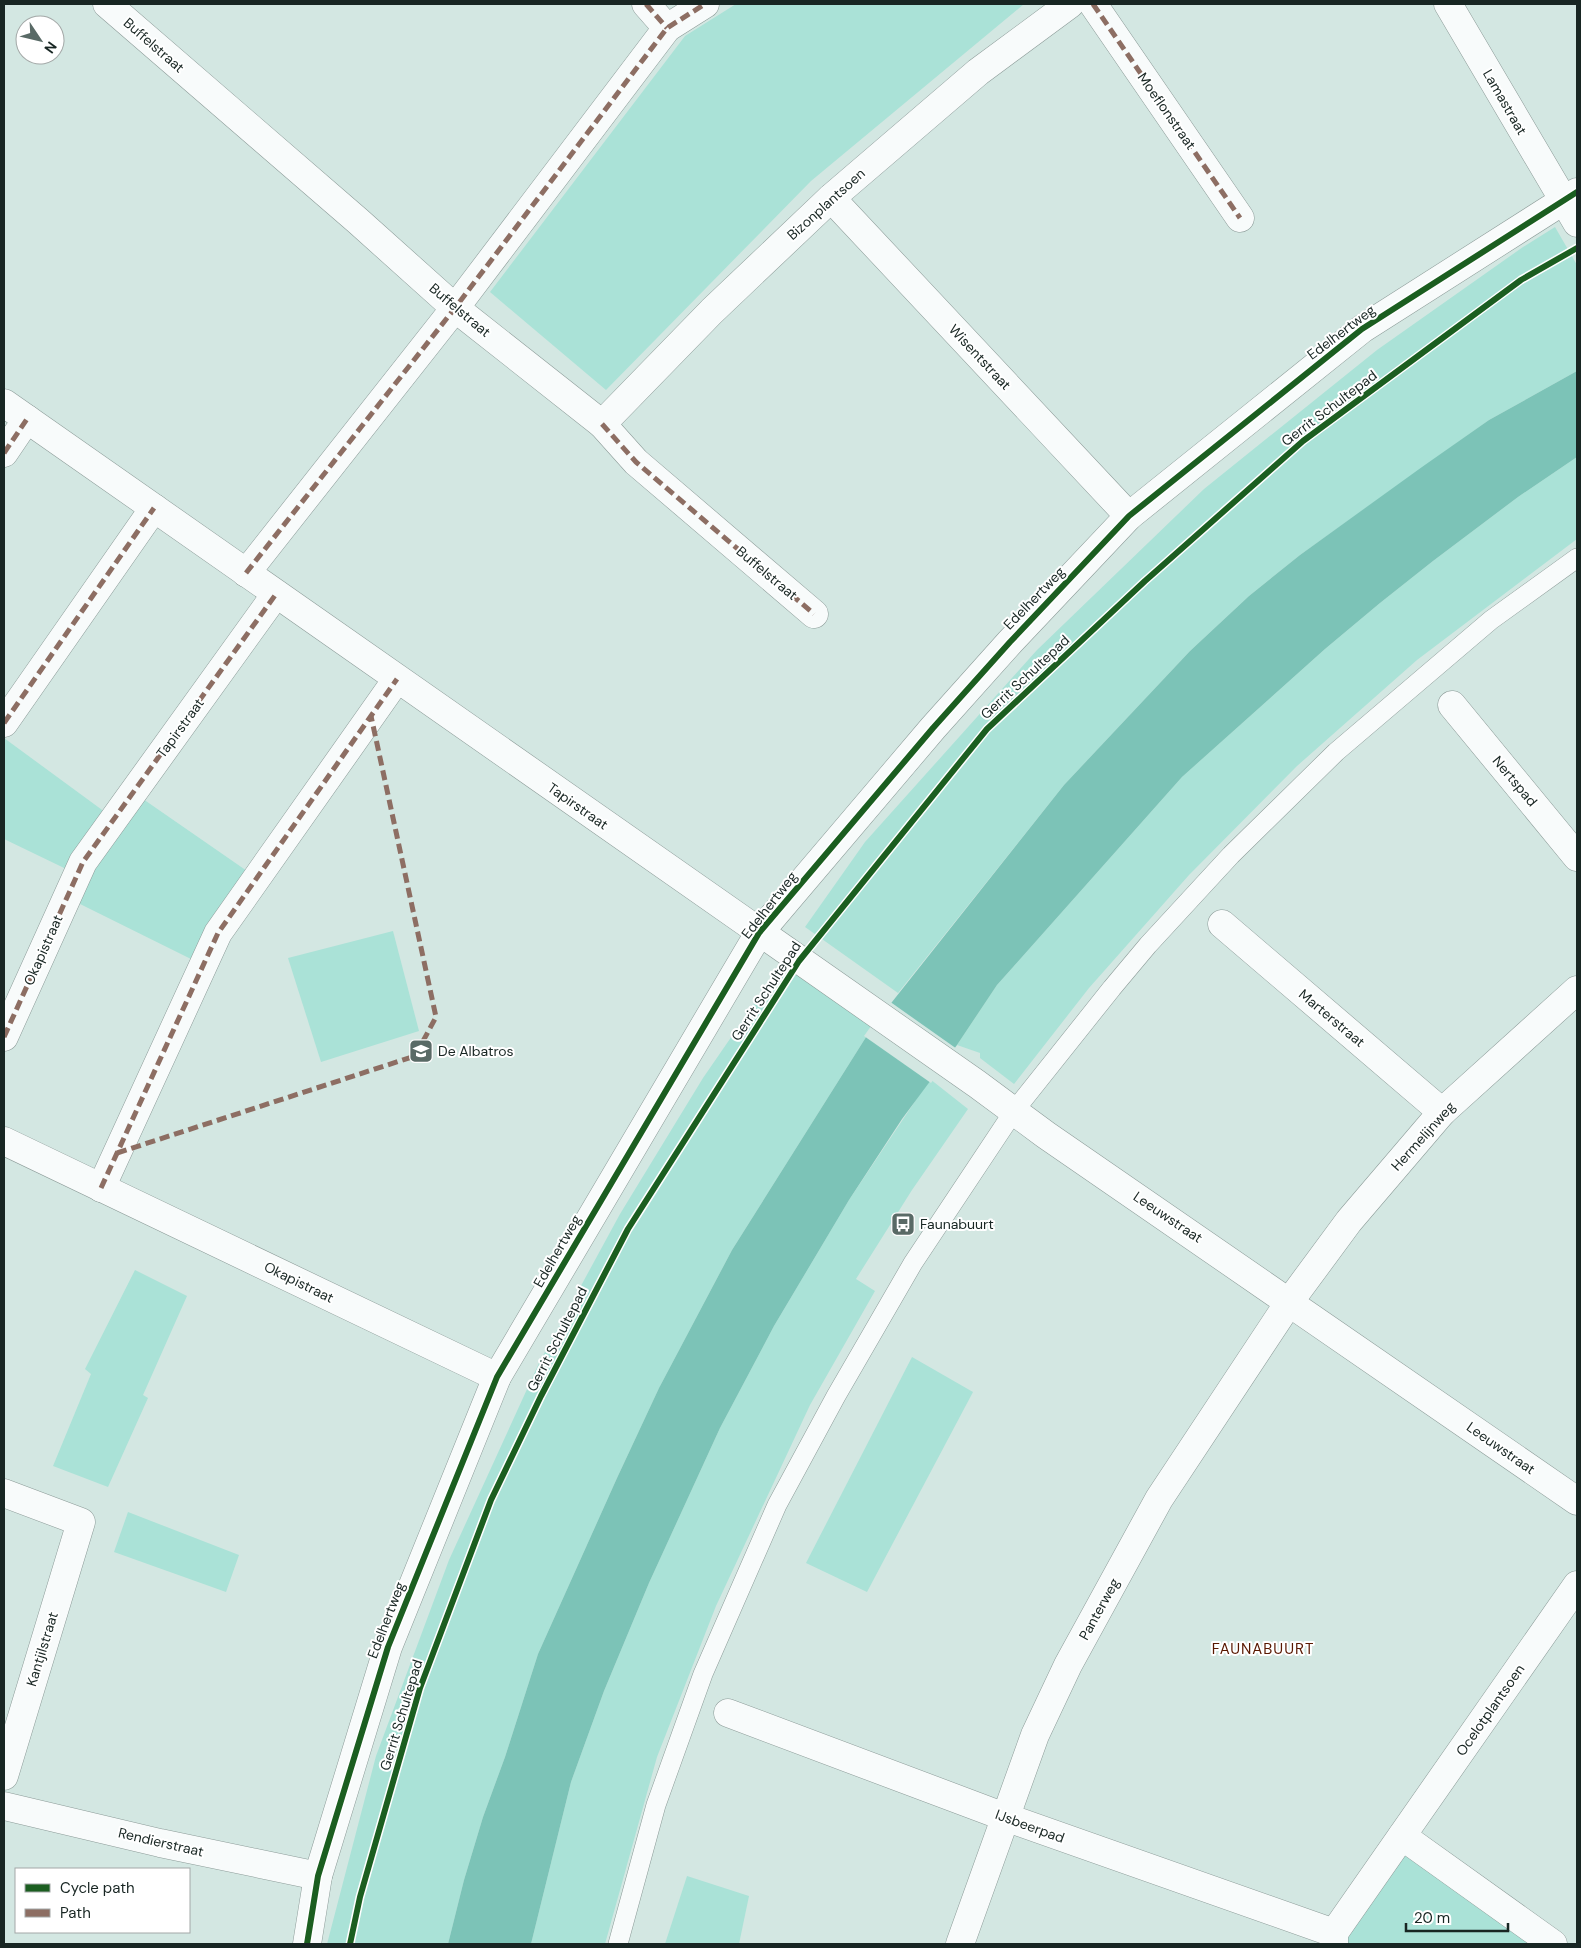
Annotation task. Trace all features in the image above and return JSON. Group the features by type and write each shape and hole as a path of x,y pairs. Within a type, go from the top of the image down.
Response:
{"street":[{"name":"Buffelstraat","path":"107,4 358,221 455,308 602,424 636,462 814,614"},
{"path":"646,4 667,28"},
{"path":"246,573 455,308 667,28 705,4"},
{"name":"Bizonplantsoen","path":"602,424 712,311 831,198 978,72 1070,4"},
{"name":"Moeflonstraat","path":"1093,4 1240,218"},
{"name":"Lamastraat","path":"1448,4 1570,196 1577,223"},
{"name":"Edelhertweg","path":"307,1944 318,1876 388,1647 497,1377 759,933 926,736 1010,642 1129,516 1362,329 1570,196"},
{"name":"Wisentstraat","path":"831,198 1129,516"},
{"name":"Tapirstraat","path":"4,404 759,933"},
{"path":"4,453 27,419"},
{"path":"4,723 154,508"},
{"name":"Tapirstraat","path":"83,862 276,594"},
{"path":"101,1188 218,933 397,678"},
{"name":"Nertspad","path":"1452,706 1577,857"},
{"name":"Okapistraat","path":"4,1037 83,862"},
{"name":"Marterstraat","path":"1222,924 1442,1112"},
{"name":"Leeuwstraat","path":"759,933 1577,1501"},
{"name":"Hermelijnweg","path":"1290,1301 1349,1221 1442,1112 1577,990"},
{"name":"Okapistraat","path":"4,1141 497,1377"},
{"name":"Panterweg","path":"960,1944 1035,1735 1064,1674 1159,1499 1290,1301"},
{"name":"Kantjilstraat","path":"4,1493 81,1522 4,1776"},
{"name":"Ocelotplantsoen","path":"1334,1939 1402,1836 1577,1585"},
{"name":"IJsbeerpad","path":"728,1714 1334,1939"},
{"name":"Rendierstraat","path":"4,1806 160,1843 318,1876"},
{"path":"1402,1836 1553,1944"}],"lane":[{"path":"618,1944 656,1805 703,1674 777,1505 836,1396 913,1263 1014,1111 1142,952 1252,834 1336,752 1373,720 1491,620 1577,558"}],"shaded area":[{"path":"736,4 1024,4 811,181 606,390 490,292 685,36"},
{"path":"1555,227 1577,265 1577,371 1489,420 1300,555 1249,596 1190,651 1064,785 898,993 805,927 865,842 1037,650 1204,489 1377,350 1523,247"},
{"path":"1577,371 1577,457 1518,497 1380,603 1325,649 1182,777 997,985 957,1045 902,1119 849,1200 774,1326 720,1428 649,1583 604,1691 571,1782 531,1944 448,1944 464,1880 483,1817 505,1757 538,1654 617,1478 659,1388 732,1250 873,1026 1064,785 1190,651 1249,596 1300,555 1489,420"},
{"path":"1577,457 1577,539 1417,660 1297,766 1189,875 1089,988 1014,1084 980,1058 980,1053 957,1045 997,985 1182,777 1325,649 1380,603 1518,497"},
{"path":"4,738 124,826 143,799 247,871 193,960 78,903 89,880 4,839"},
{"path":"393,931 419,1031 321,1062 288,958"},
{"path":"783,962 873,1026 732,1250 659,1388 617,1478 538,1654 505,1757 483,1817 464,1880 448,1944 327,1944 376,1756 449,1560 539,1363 620,1214 703,1078"},
{"path":"930,1079 968,1109 912,1190 856,1279 875,1291 810,1405 716,1606 657,1757 605,1944 531,1944 571,1782 604,1691 649,1583 720,1428 774,1326 849,1200"},
{"path":"135,1270 187,1296 143,1395 148,1398 108,1487 53,1466 91,1374 85,1369"},
{"path":"912,1357 973,1392 867,1592 806,1563"},
{"path":"128,1512 239,1555 226,1592 114,1552"},
{"path":"1405,1854 1536,1944 1346,1944 1346,1936"},
{"path":"687,1876 749,1896 739,1944 665,1944"}],"pier":[{"path":"889,1001 957,1049 931,1083 864,1036"}],"marked path":[{"path":"646,4 667,28"},
{"path":"246,573 455,308 667,28 705,4"},
{"path":"1093,4 1240,218"},
{"path":"4,453 27,419"},
{"path":"602,424 636,462 814,614"},
{"path":"4,723 154,508"},
{"path":"4,1037 83,862 276,594"},
{"path":"101,1188 218,933 397,679"},
{"path":"117,1153 415,1056 436,1017 371,716"}],"cycle path":[{"path":"307,1944 318,1876 388,1647 497,1377 759,933 933,728 1010,642 1129,516 1362,329 1577,192"},
{"name":"Gerrit Schultepad","path":"350,1944 360,1897 420,1688 491,1500 541,1396 628,1229 799,961 987,729 1145,581 1303,441 1521,280 1577,248"}],"place":[{"name":"De Albatros","path":"421,1051"},
{"name":"Faunabuurt","path":"903,1224"}],"district":[{"name":"FAUNABUURT","path":"1263,1649"}]}
